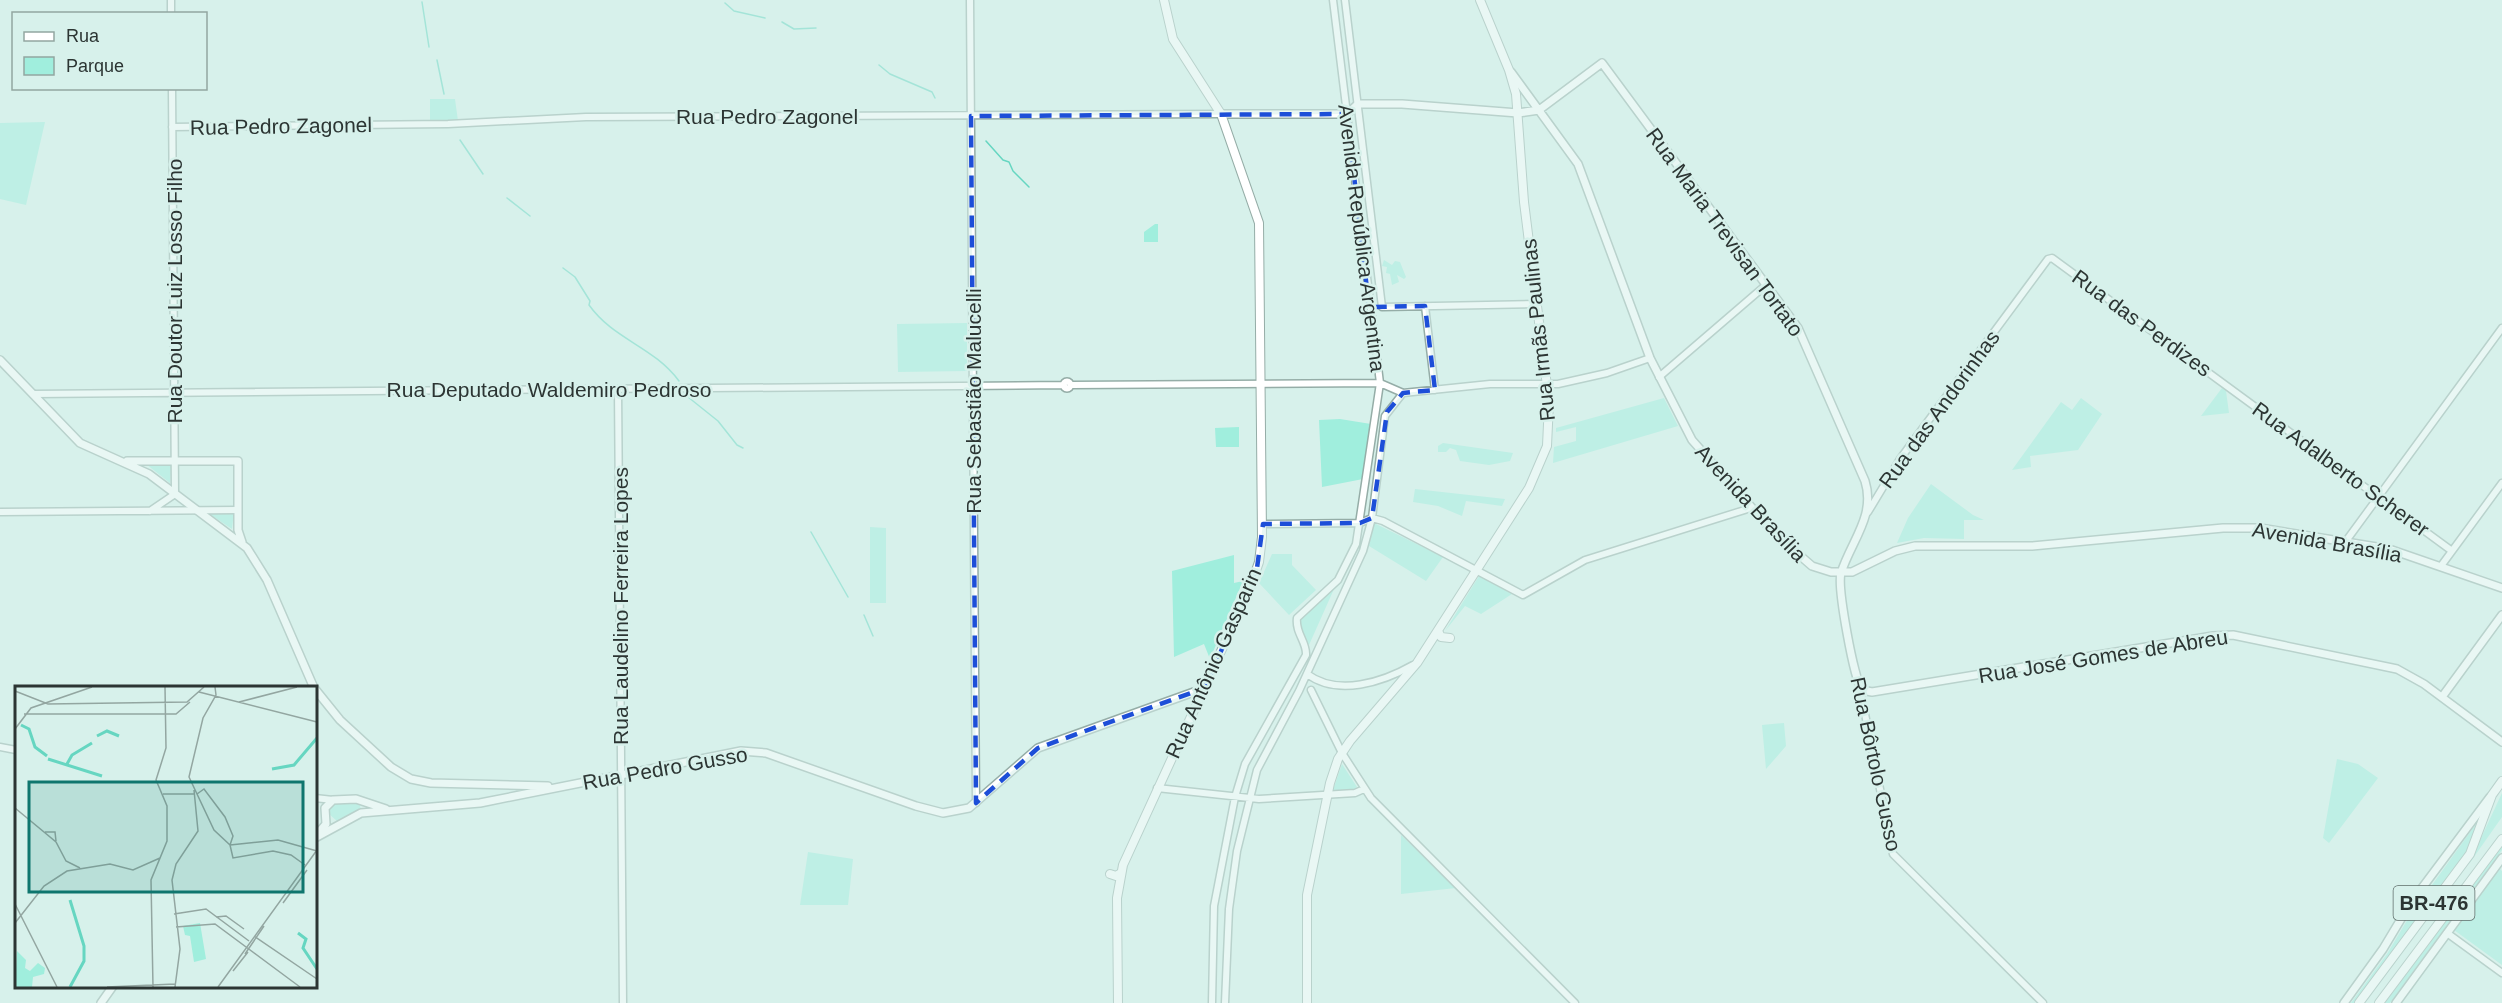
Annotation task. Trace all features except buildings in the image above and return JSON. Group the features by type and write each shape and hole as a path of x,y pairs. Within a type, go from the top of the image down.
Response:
{"main road":[{"name":"Rua Antônio Gasparin","path":"1118,1003 1117,898 1121,873 1257,568 1263,524 1261,238 1256,213 1221,114 1173,39 1164,0"},
{"name":"Avenida Brasília","path":"1480,0 1509,70 1578,164 1650,358 1692,440 1751,508 1806,562 1825,571 1841,573 1863,568 1895,551 1915,546 2049,545 2241,528 2274,529 2397,551 2500,588"},
{"name":"Rua Maria Trevisan Tortato","path":"1539,110 1602,63 1802,336 1865,481 1869,495 1868,512"},
{"name":"Rua Irmãs Paulinas","path":"1342,753 1417,663 1529,488 1544,456 1550,425 1547,383 1523,194 1515,88 1509,70"},
{"path":"1347,114 1358,104 1402,104 1518,113 1539,110"},
{"name":"Rua Pedro Zagonel","path":"1221,114 1347,114"},
{"path":"0,360 80,443 149,474"},
{"path":"117,459 144,462 238,461 238,530 243,544"},
{"path":"144,462 143,467 149,474 243,544 253,555 267,580 314,686"},
{"name":"Rua das Andorinhas","path":"1841,573 1868,512"},
{"path":"226,531 238,530"},
{"name":"Rua Bôrtolo Gusso","path":"1841,573 1839,589 1860,689"},
{"path":"2442,697 2502,615"},
{"path":"1438,631 1444,639 1450,638"},
{"name":"Rua José Gomes de Abreu","path":"1860,689 1872,692 2226,634 2388,666 2416,678 2502,742"},
{"path":"976,803 1038,748 1205,688"},
{"path":"316,690 340,720 404,776 425,782 559,787"},
{"name":"Rua Pedro Gusso","path":"316,836 365,813 463,806 725,753 754,751 774,755 933,810 976,803"},
{"path":"1307,1003 1307,895 1328,794 1342,753"},
{"name":"BR-476","path":"2359,1003 2470,854 2492,795 2502,781"},
{"path":"2344,1003 2384,949 2410,904 2492,795"},
{"name":"Rua Pedro Gusso","path":"316,836 325,826 326,805 333,800 356,800 389,810"},
{"path":"365,813 366,803"},
{"path":"325,815 335,826"},
{"name":"BR-476","path":"2379,1003 2502,839"},
{"path":"2396,1003 2502,859"},
{"path":"1110,874 1116,876 1121,873"},
{"path":"101,1003 112,988"}],"street":[{"name":"Rua Sebastião Malucelli","path":"970,0 976,803"},
{"name":"Avenida República Argentina","path":"1235,797 1245,765 1306,655 1306,648 1297,631 1297,618 1340,578 1356,544 1380,383 1333,0"},
{"name":"Avenida República Argentina","path":"1345,0 1382,307"},
{"name":"Rua Doutor Luiz Losso Filho","path":"172,90 175,494"},
{"name":"Rua Pedro Zagonel","path":"172,127 448,124 585,117 1221,114"},
{"name":"Rua das Perdizes","path":"2055,258 2230,387"},
{"name":"Rua das Andorinhas","path":"1868,512 1900,459 2048,259 2055,258"},
{"path":"1659,377 1766,285"},
{"path":"1370,315 1382,307 1537,304"},
{"path":"1425,306 1435,390"},
{"path":"2346,541 2502,328"},
{"path":"1380,383 1403,393 1558,384 1607,373 1650,358"},
{"name":"Rua Deputado Waldemiro Pedroso","path":"33,394 1380,383"},
{"name":"Rua Adalberto Scherer","path":"2230,387 2452,551"},
{"name":"Rua Laudelino Ferreira Lopes","path":"618,389 623,1003"},
{"name":"Avenida República Argentina","path":"1225,1003 1228,918 1237,850 1257,770 1299,691 1363,552 1371,518 1385,416 1403,393"},
{"path":"2441,566 2502,483"},
{"path":"150,510 175,494"},
{"path":"1263,524 1360,523 1371,518 1383,521 1523,594 1585,560 1751,508"},
{"path":"0,512 238,510"},
{"path":"1311,690 1314,685 1320,684 1355,685 1372,682 1417,663"},
{"path":"1307,674 1320,684"},
{"name":"Rua Bôrtolo Gusso","path":"1860,689 1895,858 2043,1003"},
{"path":"1311,690 1342,753 1364,789 1575,1003"},
{"path":"1299,691 1311,690"},
{"path":"0,747 15,750"},
{"path":"1158,788 1249,798 1355,793 1364,789"},
{"path":"1212,1003 1214,906 1235,797"},
{"path":"316,800 333,800"},
{"path":"316,802 325,815"},
{"path":"2447,933 2502,973"}],"highlighted area":[{"path":"1347,114 1369,307 1425,306 1435,390 1403,393 1387,412 1372,518 1360,523 1263,524 1257,568 1205,688 1038,748 976,803 971,116"}],"green space":[{"path":"430,99 455,99 458,121 430,122"},
{"path":"45,122 26,205 0,199 0,123"},
{"path":"1158,224 1158,242 1144,242 1144,232"},
{"path":"1384,260 1392,265 1395,261 1400,262 1406,277 1404,279 1397,275 1399,282 1392,285 1390,274 1386,273 1387,267 1382,266"},
{"path":"967,323 967,371 898,372 897,324"},
{"path":"2222,388 2226,391 2229,413 2201,416"},
{"path":"1664,398 1678,426 1553,463 1554,447 1576,441 1576,427 1556,432 1556,428"},
{"path":"2081,398 2102,414 2078,450 2030,456 2031,467 2012,470 2061,402 2072,410"},
{"path":"1340,419 1371,424 1363,479 1322,487 1319,420"},
{"path":"1239,427 1239,447 1216,447 1215,428"},
{"path":"1443,443 1513,453 1510,461 1489,465 1460,461 1456,450 1450,448 1446,452 1438,452 1438,446"},
{"path":"146,464 171,465 170,483"},
{"path":"1931,484 1973,515 1984,520 1964,520 1964,539 1924,538 1897,543 1908,518"},
{"path":"1415,489 1505,499 1502,506 1466,501 1462,516 1438,506 1413,502"},
{"path":"234,512 232,529 208,513"},
{"path":"1374,523 1443,557 1426,581 1369,546"},
{"path":"870,527 886,528 886,603 870,603"},
{"path":"1272,554 1292,554 1292,565 1316,590 1289,615 1259,583"},
{"path":"1234,555 1234,583 1243,581 1210,659 1204,644 1174,657 1172,571"},
{"path":"1479,576 1512,594 1481,614 1465,606 1445,631"},
{"path":"1334,589 1309,645 1302,635 1300,620"},
{"path":"1784,723 1786,746 1766,769 1762,725"},
{"path":"2337,759 2358,764 2378,778 2329,843 2323,838"},
{"path":"1342,764 1357,787 1353,790 1333,790"},
{"path":"2502,793 2502,817 2469,864"},
{"path":"334,803 359,803 361,809 337,821 329,814 329,807"},
{"path":"2486,810 2463,858 2356,1003 2351,1003 2387,954 2409,917"},
{"path":"1401,835 1456,888 1401,894"},
{"path":"2502,846 2502,850 2390,1003 2385,1003"},
{"path":"808,852 853,859 848,905 800,905"},
{"path":"2499,868 2502,871 2502,965 2454,930"}],"waterway":[{"path":"422,2 429,47"},
{"path":"725,3 734,11 765,18"},
{"path":"782,22 794,29 816,28"},
{"path":"437,60 444,94"},
{"path":"879,65 890,74 932,92 935,98"},
{"path":"460,140 483,174"},
{"path":"986,141 1003,160 1009,162 1013,171 1029,187"},
{"path":"507,198 530,216"},
{"path":"563,268 575,277 590,301 589,305 599,317 657,359 679,381"},
{"path":"688,397 718,421 737,445 743,448"},
{"path":"811,532 848,597"},
{"path":"864,615 873,636"}]}
